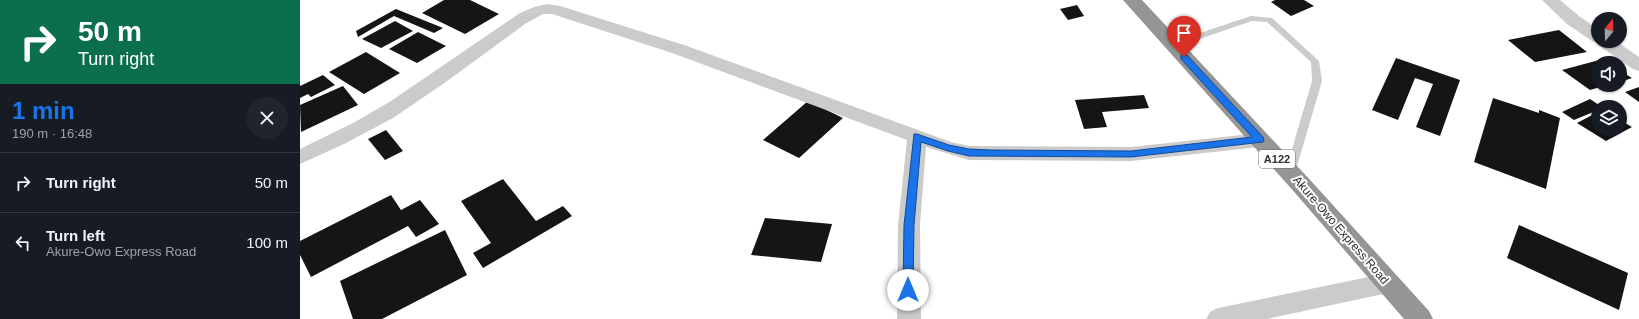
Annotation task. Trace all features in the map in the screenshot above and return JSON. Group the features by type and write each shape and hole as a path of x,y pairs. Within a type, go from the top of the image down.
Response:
{"highway":[{"name":"Akure-Owo Express Road","path":"1132,0 1290,173 1420,319"}],"street":[{"path":"1550,0 1573,20 1591,32"},
{"path":"300,158 352,132 396,107 431,85 536,10 545,8 554,9 678,49 917,137 948,148 969,153 1131,154 1260,140"},
{"path":"1614,48 1639,65"},
{"path":"909,319 909,225 917,137"},
{"path":"1218,319 1388,283"}],"lane":[{"path":"1173,45 1251,18 1269,20 1315,61 1317,81 1290,173"}],"building":[{"path":"444,0 470,0 499,14 465,34 422,13"},
{"path":"1275,0 1304,0 1314,6 1291,16 1271,2"},
{"path":"1077,5 1084,16 1068,20 1060,9"},
{"path":"396,9 443,28 434,33 394,16 358,37 356,31"},
{"path":"395,21 413,31 381,48 362,39"},
{"path":"1559,30 1587,52 1535,62 1508,40"},
{"path":"418,32 446,46 417,63 389,49"},
{"path":"366,52 400,73 364,94 329,72"},
{"path":"1396,58 1460,80 1440,136 1416,127 1433,84 1415,78 1398,120 1372,110"},
{"path":"1591,62 1591,90 1590,90 1562,70"},
{"path":"323,75 335,85 311,97 308,94 300,98 300,86"},
{"path":"1627,75 1632,78 1627,80"},
{"path":"343,86 358,105 301,132 300,105"},
{"path":"1639,87 1639,102 1625,92"},
{"path":"1144,95 1149,108 1102,112 1107,127 1084,129 1075,100"},
{"path":"1493,98 1539,113 1539,110 1560,118 1546,189 1474,162"},
{"path":"1590,99 1592,100 1591,113 1574,120 1562,112"},
{"path":"808,101 843,118 799,158 763,140"},
{"path":"1591,116 1591,132 1577,123"},
{"path":"1627,124 1632,127 1627,130"},
{"path":"386,130 403,151 385,160 368,139"},
{"path":"1598,136 1615,136 1606,141"},
{"path":"503,179 536,221 563,206 572,216 483,268 473,253 491,243 461,201"},
{"path":"391,195 401,210 420,200 439,224 416,237 408,226 311,277 300,255 300,241"},
{"path":"765,218 832,224 821,262 751,255"},
{"path":"1519,225 1628,273 1619,310 1507,258"},
{"path":"445,230 467,275 382,319 353,319 340,281"}],"route":[{"path":"908,290 909,225 917,137 948,148 969,153 992,154 1131,154 1260,140 1184,57"}]}
